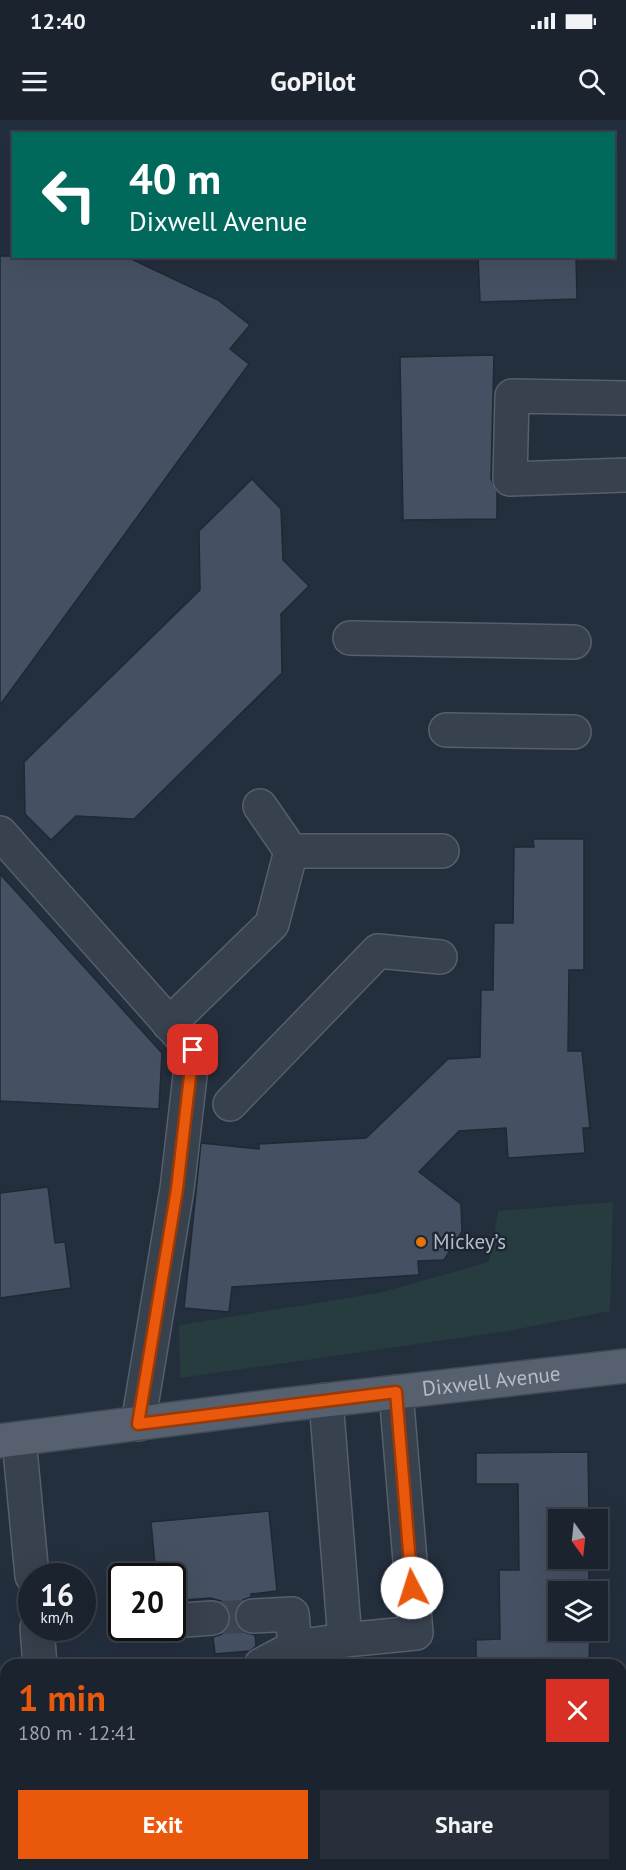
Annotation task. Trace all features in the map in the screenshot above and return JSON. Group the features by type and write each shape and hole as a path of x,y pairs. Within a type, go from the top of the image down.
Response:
{"main road":[{"name":"Dixwell Avenue","path":"9,1440 326,1400 626,1366"}],"lane":[{"path":"626,398 512,396 510,479 626,475"},
{"path":"350,638 574,642"},
{"path":"446,730 574,732"},
{"path":"169,1024 272,924 291,851 260,806"},
{"path":"0,833 193,1050 177,1189 138,1424"},
{"path":"291,851 442,851"},
{"path":"230,1104 378,951 440,957"},
{"path":"272,1659 295,1647 416,1633 396,1392"},
{"path":"326,1400 345,1640"},
{"path":"9,1440 13,1512 28,1563"},
{"path":"253,1616 292,1614 295,1647"},
{"path":"186,1620 212,1618"},
{"path":"38,1641 40,1659"}],"green space":[{"path":"613,1202 610,1311 508,1331 180,1378 179,1325 379,1293 489,1262 498,1211"}],"building":[{"path":"0,256 12,256 12,258 129,258 218,300 250,325 230,349 249,364 0,705"},
{"path":"478,258 576,258 577,299 480,302"},
{"path":"494,355 491,479 497,491 497,519 403,520 400,357"},
{"path":"252,479 281,509 283,560 309,586 281,614 282,673 134,819 76,816 51,840 25,814 24,762 200,590 199,531"},
{"path":"533,839 584,839 584,970 569,970 568,1051 582,1051 590,1128 583,1128 585,1153 508,1158 506,1128 459,1131 419,1172 461,1204 462,1232 444,1260 418,1261 419,1275 232,1287 229,1312 184,1308 201,1143 259,1149 259,1144 366,1138 448,1059 480,1057 481,990 493,990 494,923 513,923 514,847 534,847"},
{"path":"0,874 162,1053 159,1109 0,1101"},
{"path":"48,1187 55,1243 65,1242 71,1288 0,1298 0,1193"},
{"path":"588,1452 589,1509 548,1509 548,1569 589,1569 589,1581 548,1581 548,1641 590,1641 589,1659 476,1659 476,1640 500,1639 499,1570 519,1570 518,1484 476,1484 476,1453"},
{"path":"269,1511 277,1591 251,1594 251,1597 243,1600 237,1607 234,1616 237,1626 244,1632 255,1635 256,1646 250,1651 215,1654 213,1637 222,1634 229,1627 231,1617 228,1608 221,1601 210,1598 186,1600 186,1563 155,1563 151,1522"}],"tunnel":[{"path":"212,1618 253,1616"}],"place":[{"name":"Mickey’s","path":"421,1242"}],"route":[{"path":"193,1050 177,1189 138,1424 396,1392 412,1588"}]}
